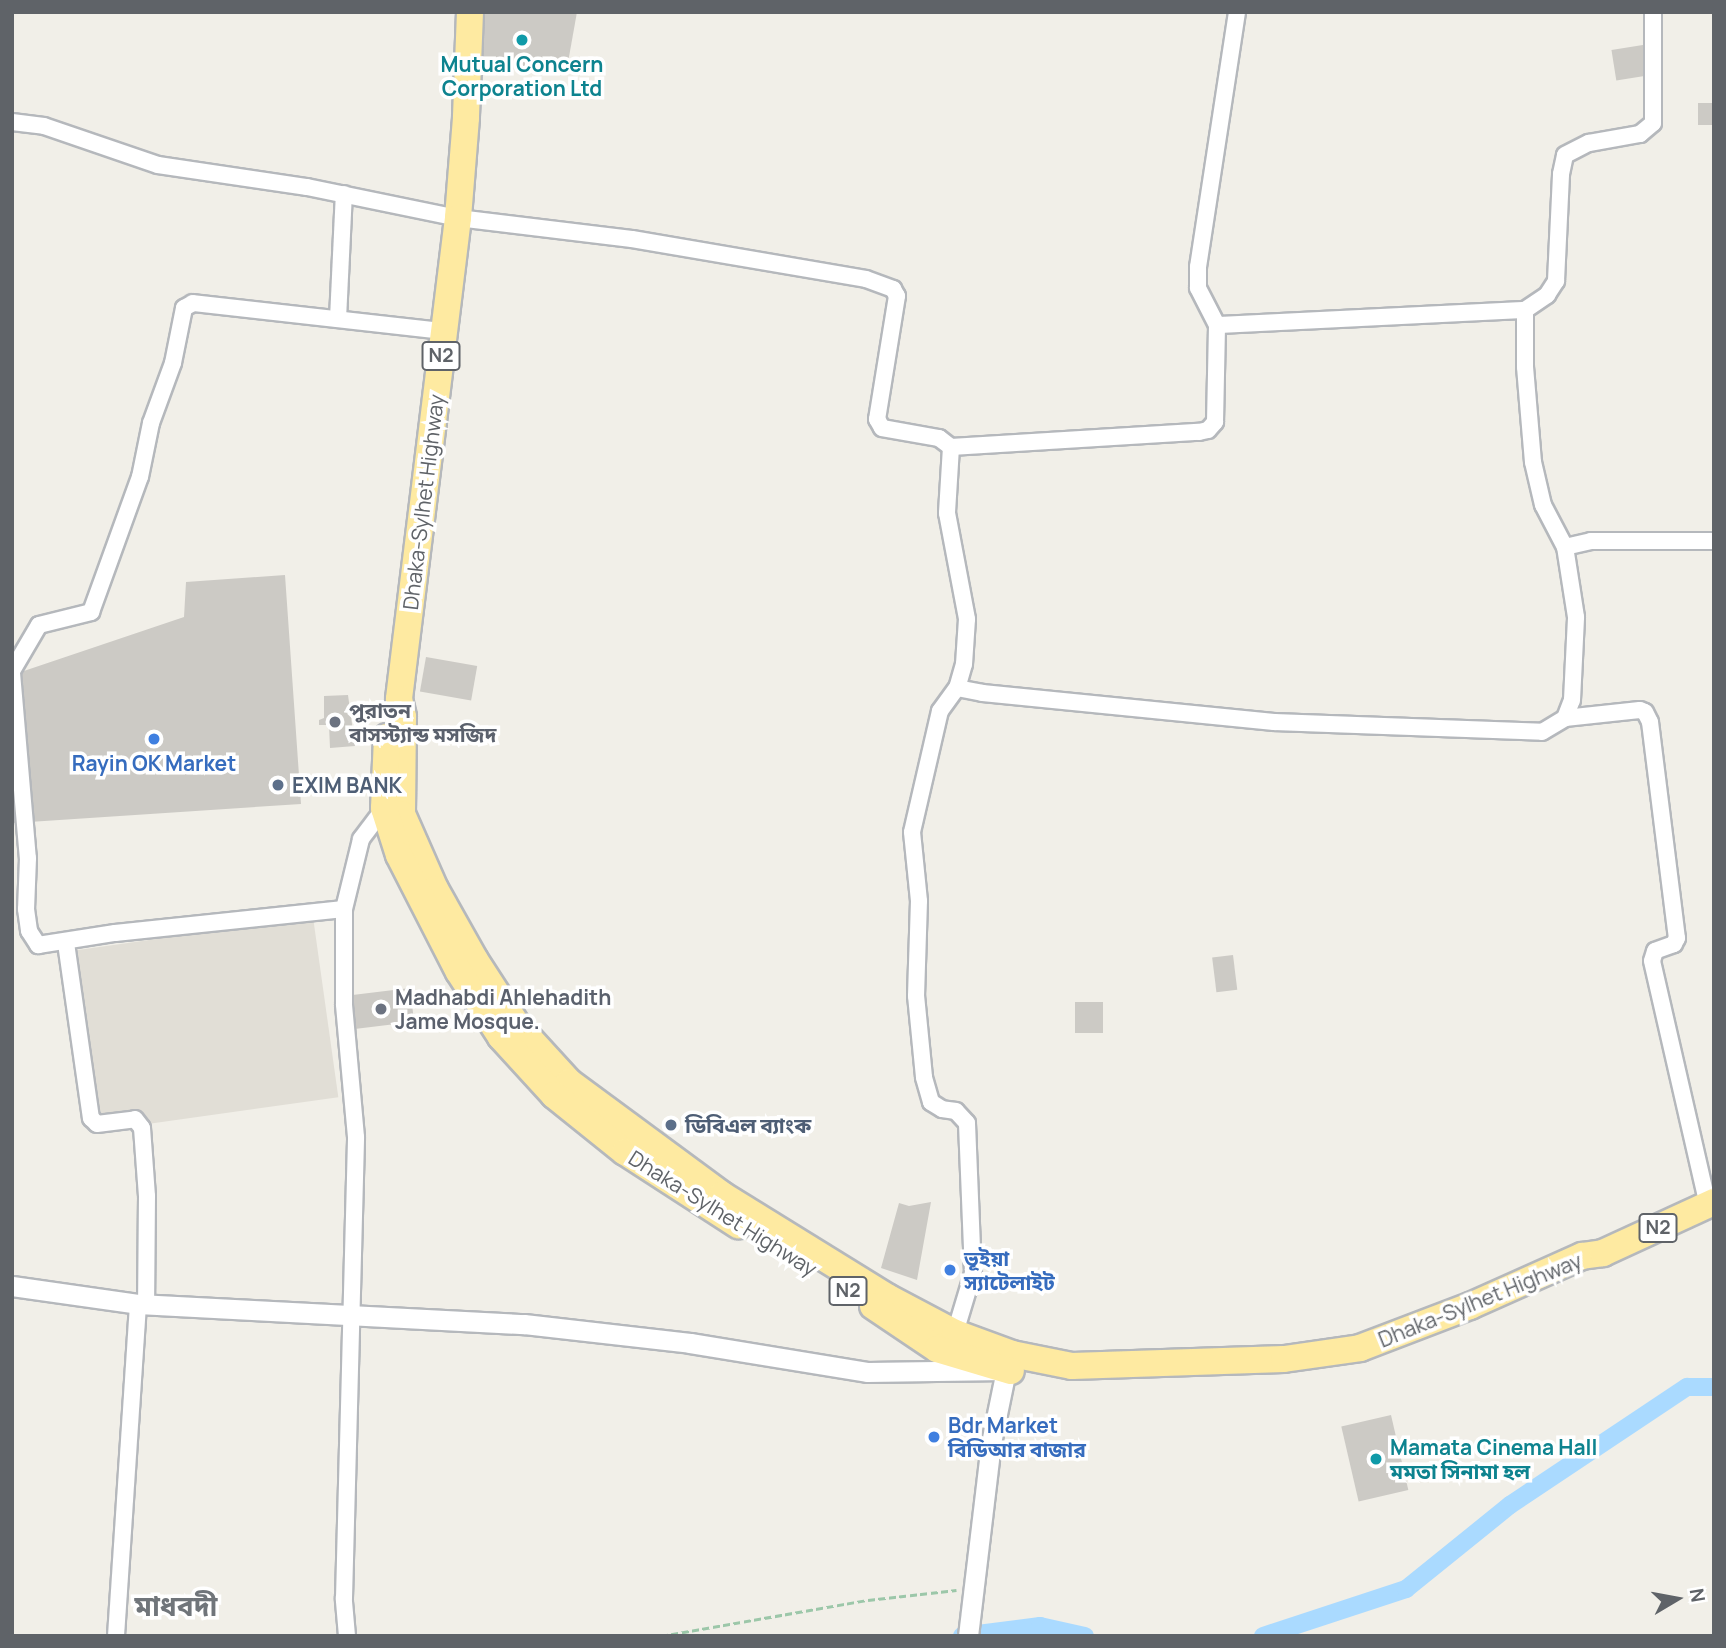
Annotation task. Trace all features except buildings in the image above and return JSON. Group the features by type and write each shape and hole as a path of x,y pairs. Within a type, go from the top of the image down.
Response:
{"highway":[{"name":"Dhaka-Sylhet Highway","path":"470,12 466,118 457,218 399,699 403,717 402,814 435,889 475,960 517,1025 569,1082 723,1195 887,1297 954,1333 1012,1354 1073,1366 1284,1359 1360,1348 1470,1306 1582,1256 1603,1253 1711,1203"},
{"name":"Dhaka-Sylhet Highway","path":"399,699 390,714 384,808 399,855 459,972 501,1037 554,1095 625,1152 937,1349 1006,1370 1071,1382 1285,1373 1363,1363 1477,1320 1589,1268 1603,1253"}],"street":[{"path":"12,122 44,127 158,165 344,194 457,218 632,239 866,279 893,289 897,296 877,419 882,428 939,438 951,447 1208,430 1215,422 1217,325 1198,288 1198,267 1237,12"},
{"path":"1217,325 1525,310 1547,295 1556,281 1561,174 1565,155 1589,143 1640,134 1653,123 1653,12"},
{"path":"338,319 344,194"},
{"path":"344,909 115,933 38,946 29,931 28,859 12,672 39,625 91,612 140,477 151,422 173,363 184,308 193,303 242,311 444,331"},
{"path":"1525,310 1525,367 1533,462 1543,505 1565,547 1576,617 1572,700 1565,718"},
{"path":"951,447 947,513 967,619 964,664 957,688 940,711 912,832 919,901 916,996 924,1077 931,1101 942,1109 956,1111 967,1123 973,1273 954,1333"},
{"path":"1565,547 1603,541 1714,541"},
{"path":"957,688 983,693 1274,722 1542,732 1565,718 1640,710 1645,712 1650,722 1677,938 1674,944 1655,951 1652,961 1711,1203"},
{"path":"347,1636 344,1598 356,1137 344,1004 344,909 361,839 384,808"},
{"path":"66,943 91,1118 97,1124 135,1119 142,1128 147,1196 142,1304 116,1636"},
{"path":"12,1286 142,1304 524,1324 690,1343 867,1372 1006,1370 990,1443 968,1636"}],"path":[{"path":"661,1636 868,1600 973,1588"}],"shaded area":[{"path":"313,917 338,1097 91,1132 65,952"}],"waterway":[{"path":"1263,1636 1406,1589 1510,1505 1687,1387 1714,1387"},
{"path":"962,1636 1040,1626 1085,1636"}],"place":[{"name":"Mutual Concern Corporation Ltd","path":"522,40"},
{"name":"পুরাতন বাসস্ট্যান্ড মসজিদ","path":"335,722"},
{"name":"Rayin OK Market","path":"154,739"},
{"name":"EXIM BANK","path":"278,785"},
{"name":"Madhabdi Ahlehadith Jame Mosque.","path":"381,1009"},
{"name":"ডিবিএল ব্যাংক","path":"671,1125"},
{"name":"ভূইয়া স্যাটেলাইট","path":"950,1270"},
{"name":"Bdr Market বিডিআর বাজার","path":"934,1437"},
{"name":"Mamata Cinema Hall মমতা সিনামা হল","path":"1376,1459"}],"district":[{"name":"মাধবদী","path":"176,1605"}]}
